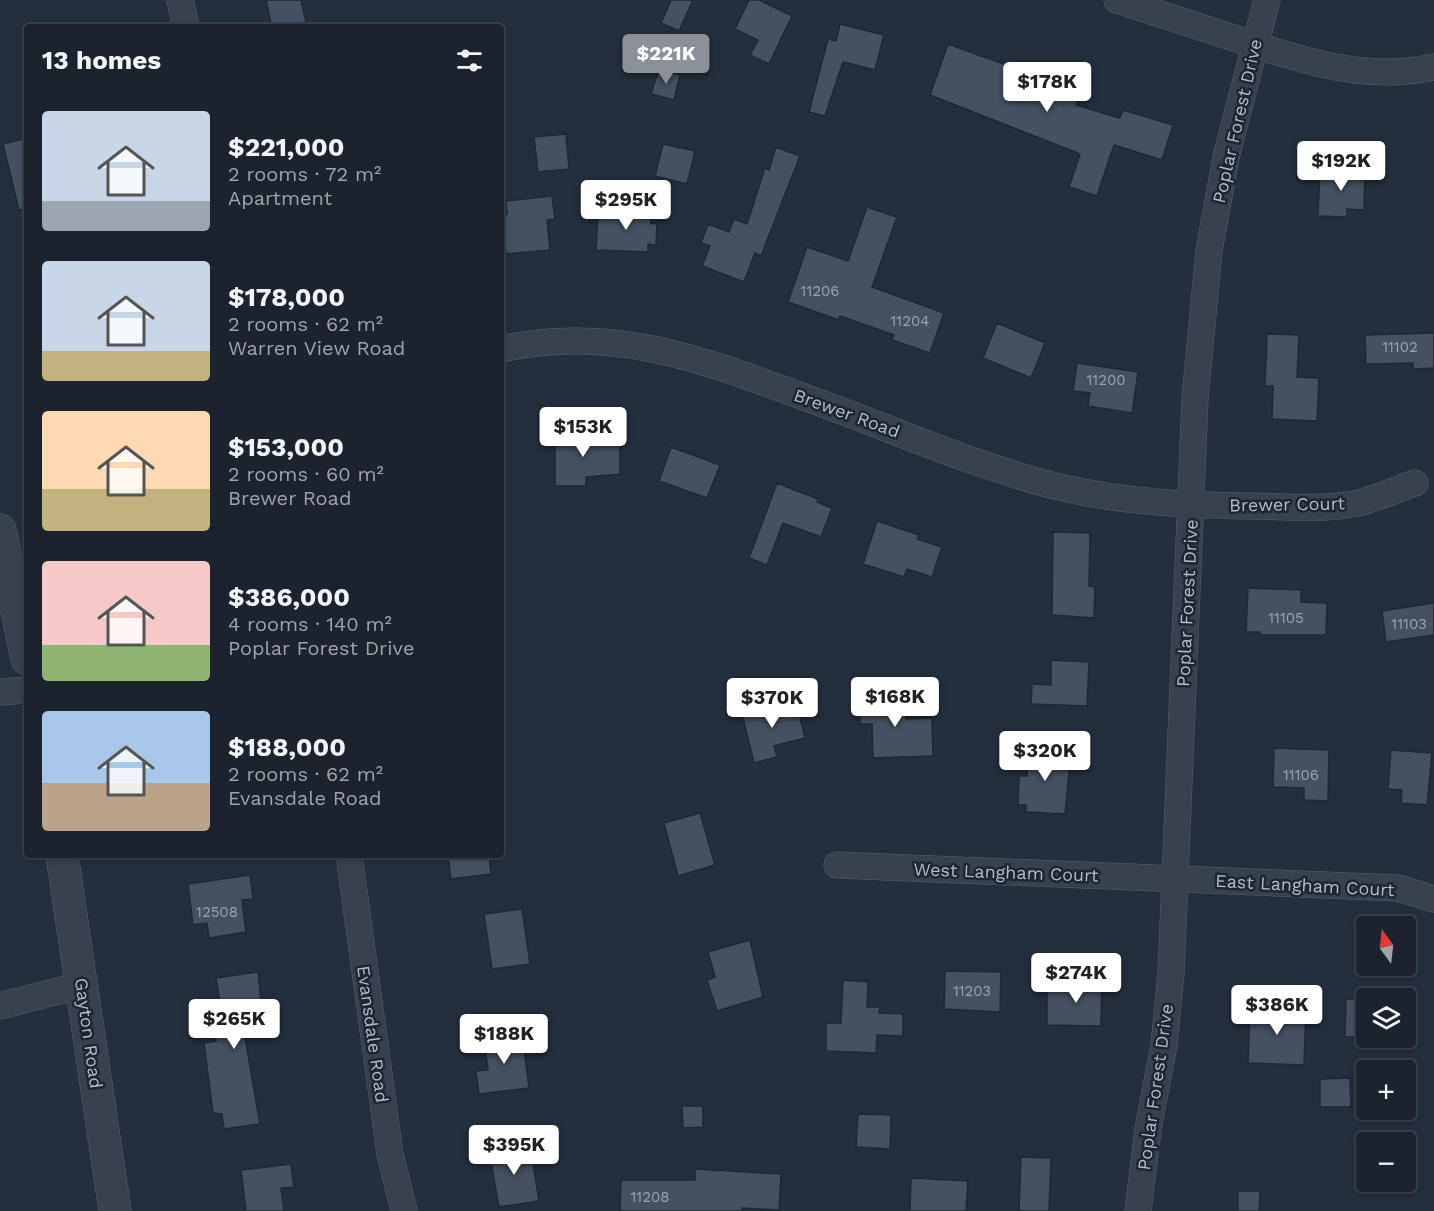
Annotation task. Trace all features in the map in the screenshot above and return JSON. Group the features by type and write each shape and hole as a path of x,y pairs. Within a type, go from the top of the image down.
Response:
{"street":[{"path":"180,0 185,24"},
{"path":"1117,0 1254,45 1337,69 1377,73 1434,67"},
{"name":"Poplar Forest Drive","path":"1138,1211 1148,1129 1164,1045 1175,879 1195,398 1209,251 1226,157 1267,0"},
{"name":"Brewer Road","path":"504,349 570,339 605,340 659,349 740,373 985,464 1064,488 1153,502 1192,505"},
{"name":"Brewer Court","path":"1192,505 1327,506 1361,502 1415,483"},
{"path":"0,530 24,645"},
{"path":"0,692 24,690"},
{"name":"Gayton Road","path":"62,858 115,1211"},
{"name":"Evansdale Road","path":"349,858 390,1154 404,1211"},
{"name":"West Langham Court","path":"837,865 1175,879"},
{"name":"East Langham Court","path":"1175,879 1398,888 1434,899"},
{"path":"0,1006 82,985"}],"building":[{"path":"266,0 301,0 306,24 271,24"},
{"path":"671,0 693,0 679,31 661,23"},
{"path":"749,0 759,0 792,16 769,64 750,55 758,40 735,29"},
{"path":"840,24 884,35 875,70 843,62 825,116 809,112 828,39 836,41"},
{"path":"948,44 1081,92 1076,105 1120,118 1123,110 1173,125 1162,160 1114,145 1097,196 1069,187 1080,154 930,95"},
{"path":"659,69 680,75 674,100 651,94"},
{"path":"566,134 569,169 538,172 534,137"},
{"path":"24,139 24,209 19,210 3,144"},
{"path":"663,144 695,151 687,184 655,176"},
{"path":"776,147 800,156 761,256 755,253 744,282 702,266 710,246 701,243 708,224 729,232 734,219 747,224 765,168 769,170"},
{"path":"1320,170 1365,171 1364,210 1347,209 1347,217 1318,216"},
{"path":"552,196 555,219 547,220 550,250 506,254 504,215 507,214 506,201"},
{"path":"867,207 897,217 872,287 944,313 930,353 892,340 894,335 840,316 839,320 788,302 807,247 848,261"},
{"path":"613,208 651,210 651,223 657,224 656,245 648,244 648,252 596,250 598,212 613,213"},
{"path":"997,323 1045,343 1031,378 983,358"},
{"path":"1434,333 1434,368 1413,369 1413,363 1366,364 1365,335"},
{"path":"1267,334 1299,335 1297,377 1319,378 1317,421 1272,419 1273,386 1265,386"},
{"path":"1077,363 1138,372 1132,413 1088,406 1090,393 1073,391"},
{"path":"555,431 599,431 598,444 620,444 620,474 586,477 586,486 555,486"},
{"path":"671,447 720,465 707,498 659,481"},
{"path":"777,483 818,499 817,502 832,508 821,537 783,523 767,565 749,558"},
{"path":"877,521 919,535 917,539 942,547 932,577 907,569 904,577 863,564"},
{"path":"1053,532 1090,533 1089,586 1095,587 1094,618 1052,615"},
{"path":"1248,588 1301,590 1301,602 1327,603 1326,635 1260,635 1260,632 1246,632"},
{"path":"1434,603 1434,635 1386,642 1382,611"},
{"path":"1051,660 1089,662 1087,706 1031,704 1032,684 1051,685"},
{"path":"899,694 899,703 906,702 906,719 932,718 933,756 873,758 872,724 860,724 859,695"},
{"path":"796,701 805,738 774,746 777,757 754,763 742,714"},
{"path":"1274,748 1329,750 1328,801 1304,800 1304,788 1273,787"},
{"path":"1028,749 1071,751 1065,814 1026,812 1026,805 1018,805 1019,776 1027,776"},
{"path":"1391,750 1432,753 1427,805 1401,803 1402,790 1388,789"},
{"path":"700,813 715,865 678,876 664,823"},
{"path":"448,858 489,858 491,874 451,879"},
{"path":"250,875 253,899 242,900 246,932 209,938 207,923 193,925 188,884"},
{"path":"522,909 530,964 492,969 484,914"},
{"path":"750,940 763,997 717,1011 707,980 715,977 708,952"},
{"path":"945,971 1001,972 1000,1012 944,1009"},
{"path":"258,972 264,1029 244,1032 260,1124 224,1129 222,1114 213,1113 204,1043 216,1041 210,1005 220,1003 216,978"},
{"path":"1079,976 1102,976 1101,1026 1047,1025 1047,987 1079,988"},
{"path":"843,980 868,982 867,1007 880,1007 879,1013 903,1014 903,1036 877,1035 876,1053 826,1051 826,1023 841,1023"},
{"path":"1346,999 1356,999 1356,1037 1345,1037"},
{"path":"1250,1007 1306,1009 1304,1065 1248,1063"},
{"path":"522,1033 529,1088 479,1094 476,1071 488,1070 484,1038"},
{"path":"1350,1078 1351,1107 1320,1107 1320,1079"},
{"path":"682,1106 703,1106 703,1127 683,1128"},
{"path":"858,1114 891,1115 890,1149 856,1147"},
{"path":"530,1144 539,1201 499,1207 489,1151"},
{"path":"1021,1157 1051,1158 1049,1211 1019,1211"},
{"path":"291,1164 294,1187 281,1188 284,1211 246,1211 241,1170"},
{"path":"695,1169 781,1174 779,1210 742,1208 742,1211 620,1211 621,1180 695,1180"},
{"path":"911,1178 968,1181 966,1211 910,1211"},
{"path":"1238,1191 1260,1191 1259,1211 1238,1211"}]}
